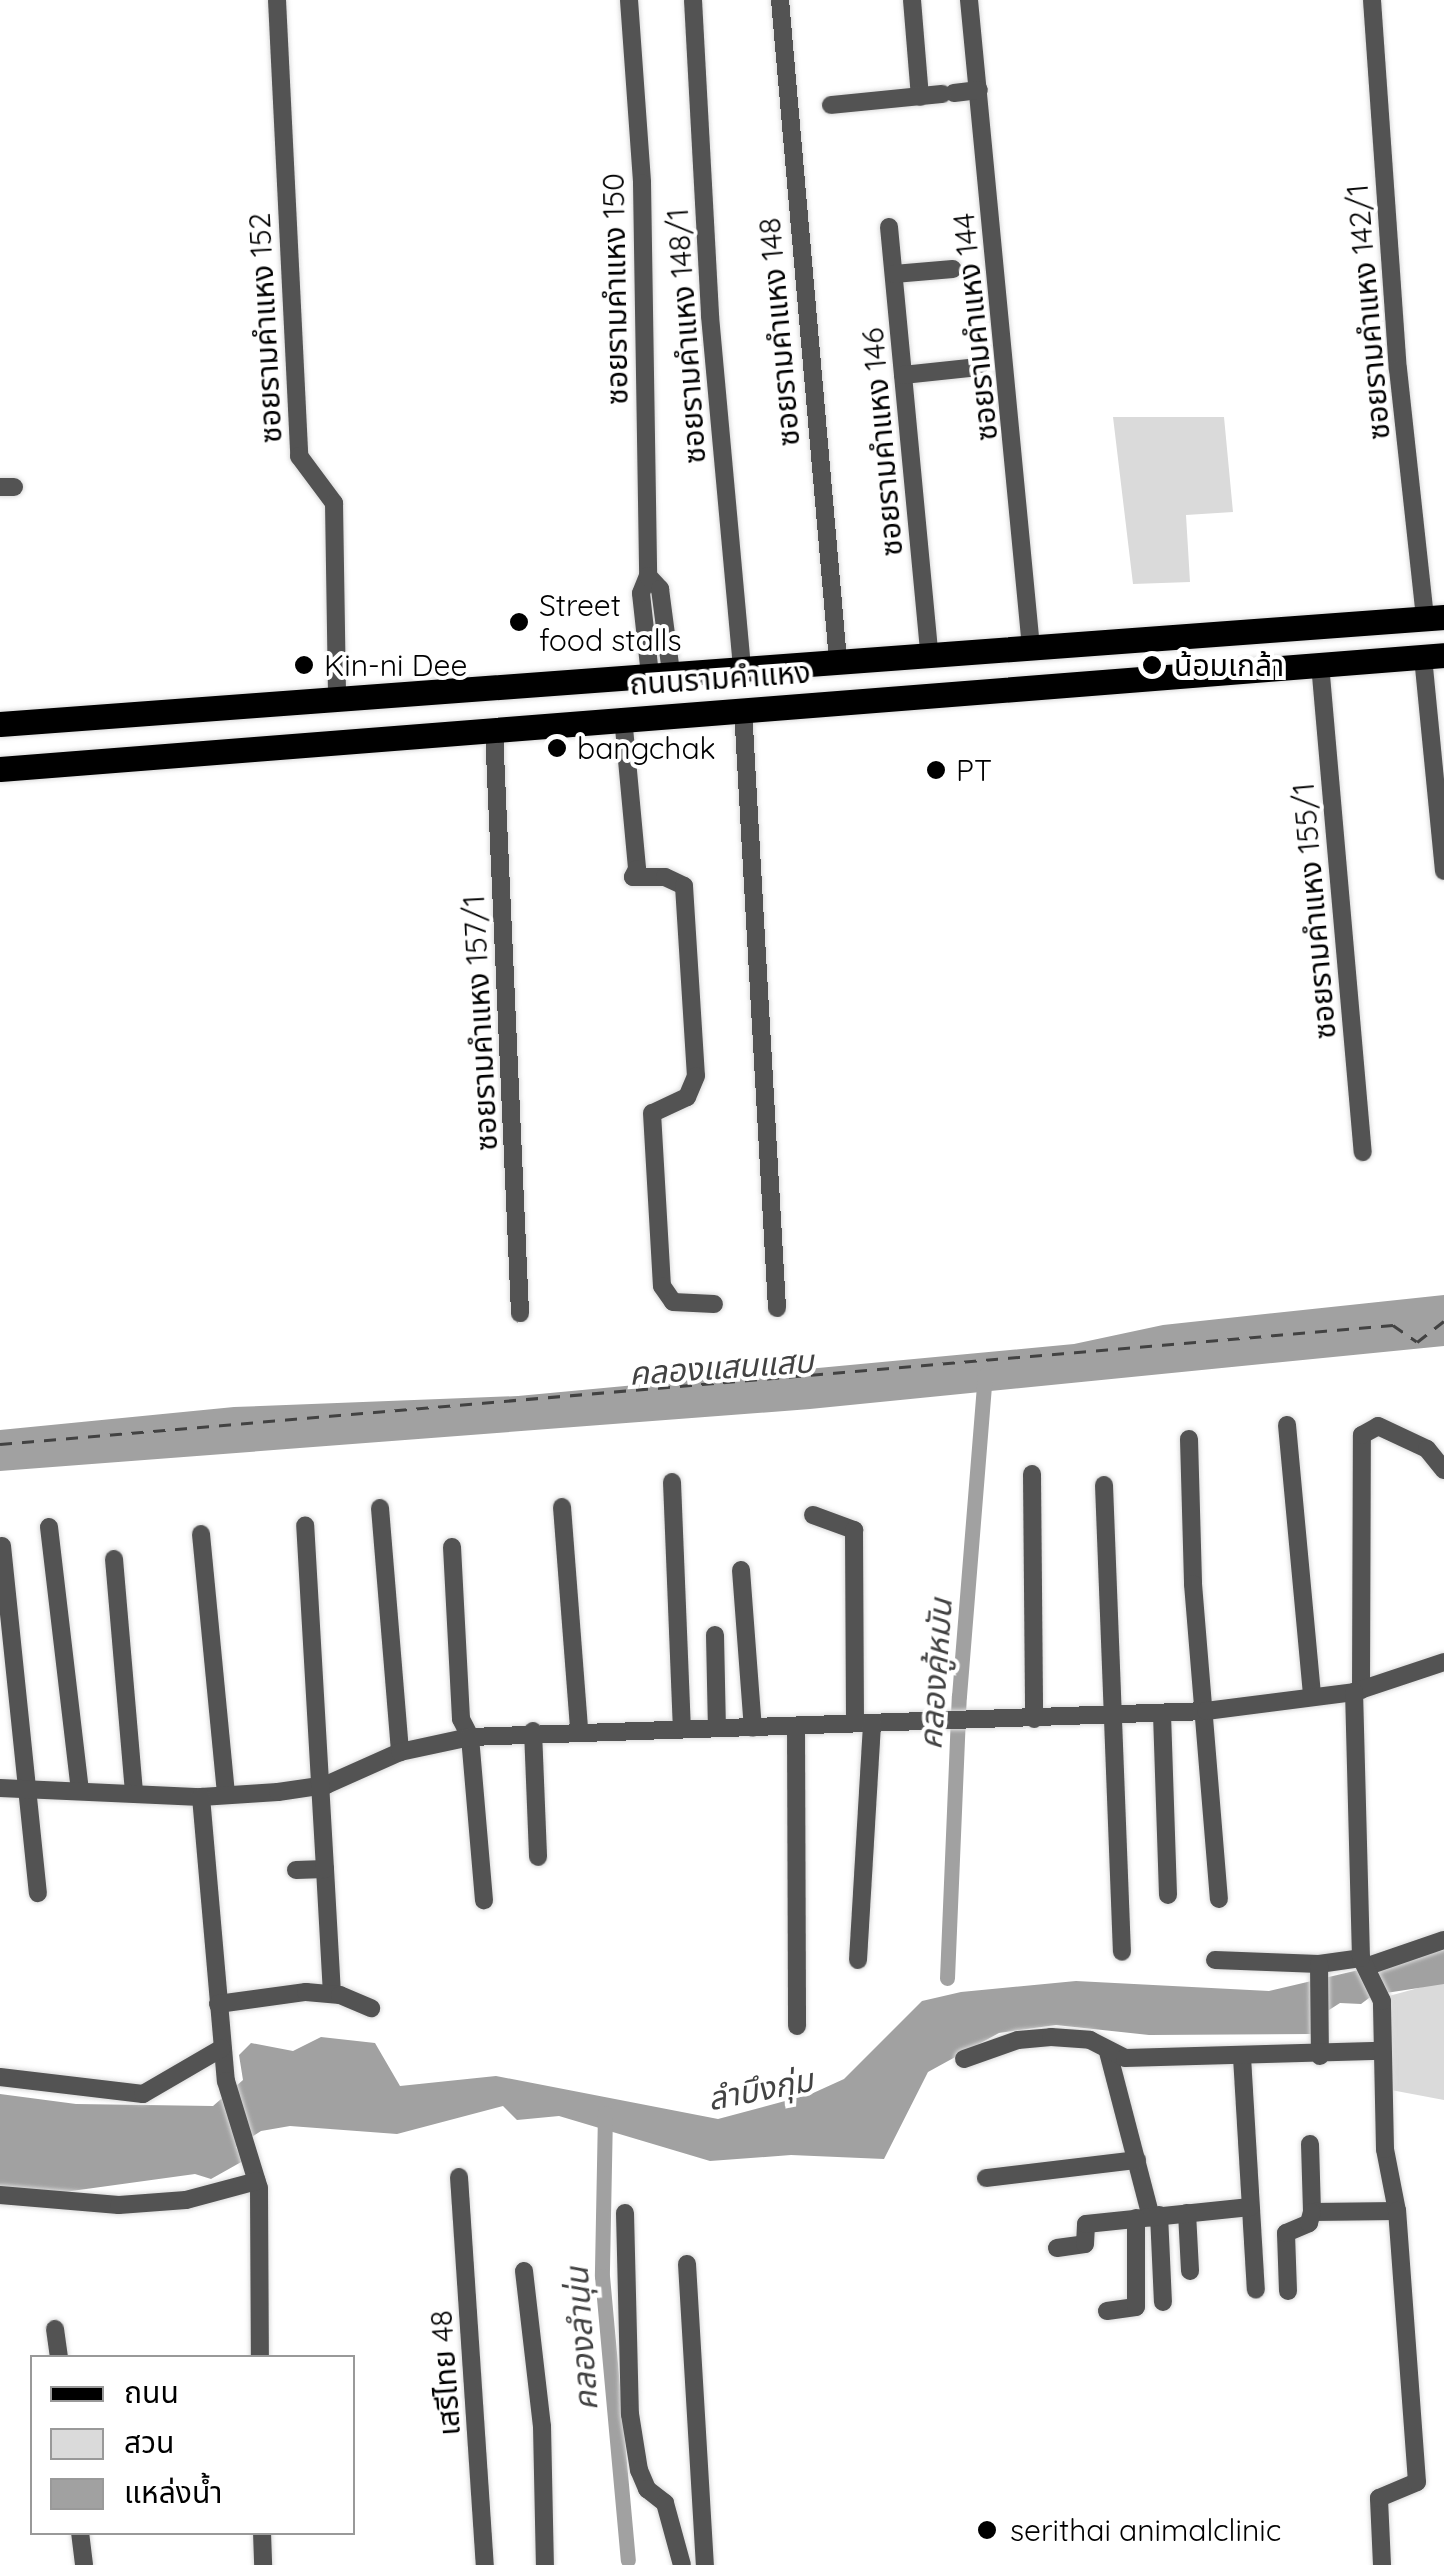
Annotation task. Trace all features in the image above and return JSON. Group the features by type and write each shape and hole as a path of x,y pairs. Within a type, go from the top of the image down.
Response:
{"main road":[{"name":"ถนนรามคำแหง","path":"0,724 1434,618"},
{"name":"ถนนรามคำแหง","path":"0,768 1434,656"},
{"path":"251,706 241,731 252,750"},
{"path":"194,754 213,739 197,709"}],"street":[{"name":"ซอยรามคำแหง 152","path":"277,0 298,456 334,503 337,701"},
{"name":"ซอยรามคำแหง 150","path":"629,0 642,183 648,576 641,593 661,674"},
{"name":"ซอยรามคำแหง 148/1","path":"693,0 710,316 742,667"},
{"name":"ซอยรามคำแหง 148","path":"780,0 838,660"},
{"path":"912,0 920,97"},
{"name":"ซอยรามคำแหง 144","path":"969,0 1031,648"},
{"name":"ซอยรามคำแหง 142/1","path":"1372,0 1398,370 1434,618"},
{"path":"831,105 978,90"},
{"name":"ซอยรามคำแหง 146","path":"889,227 929,653"},
{"path":"894,274 953,269"},
{"path":"903,375 979,366"},
{"path":"1434,656 1444,871"},
{"name":"ซอยรามคำแหง 155/1","path":"1320,664 1363,1152"},
{"path":"743,709 776,1308"},
{"path":"623,718 632,851 626,872 633,877 665,877 684,886 696,1076 688,1097 652,1112 662,1286 672,1302 714,1304"},
{"name":"ซอยรามคำแหง 157/1","path":"494,731 520,1313"},
{"path":"1287,1425 1312,1696"},
{"path":"1382,2565 1378,2498 1417,2482 1397,2210 1385,2150 1381,1996 1367,1965 1357,1691 1362,1435 1378,1426 1428,1450 1444,1470"},
{"path":"1190,1440 1193,1584 1218,1900"},
{"path":"1032,1474 1034,1719"},
{"path":"672,1482 682,1727"},
{"path":"1104,1485 1122,1952"},
{"path":"562,1507 579,1730"},
{"path":"380,1508 400,1752"},
{"path":"813,1515 854,1530 864,1723 858,1960"},
{"path":"49,1526 80,1790"},
{"path":"304,1526 332,1994"},
{"path":"201,1534 226,1796"},
{"path":"2,1546 38,1894"},
{"path":"452,1547 461,1719 470,1737 484,1900"},
{"path":"114,1559 134,1791"},
{"path":"741,1570 753,1728"},
{"path":"715,1635 717,1728"},
{"path":"0,1788 226,1796 319,1786 358,1776 400,1752 470,1737 533,1731 955,1723 1206,1711 1357,1691 1444,1662"},
{"path":"1162,1714 1168,1895"},
{"path":"796,1726 797,2026"},
{"path":"533,1731 538,1857"},
{"path":"200,1797 222,2048 255,2178 260,2355"},
{"path":"296,1870 325,1869"},
{"path":"1215,1960 1319,1971 1367,1965 1444,1940"},
{"path":"1319,1971 1320,2056"},
{"path":"218,2004 332,1994 371,2008"},
{"path":"964,2058 1018,2040 1051,2037 1090,2040 1125,2058 1320,2056 1382,2051"},
{"path":"0,2076 142,2094 222,2048"},
{"path":"1108,2052 1137,2160 1163,2302"},
{"path":"1242,2057 1256,2290"},
{"path":"1288,2291 1286,2233 1310,2222 1312,2212 1310,2144"},
{"path":"986,2178 1137,2160"},
{"path":"0,2196 119,2205 186,2200 255,2178"},
{"name":"เสรีไทย 48","path":"460,2178 485,2565"},
{"path":"1057,2248 1084,2245 1086,2224 1250,2207"},
{"path":"1312,2212 1397,2210"},
{"path":"625,2212 628,2402 647,2489 665,2504 682,2565"},
{"path":"1187,2213 1190,2271"},
{"path":"1107,2311 1136,2307 1149,2217"},
{"path":"687,2264 705,2565"},
{"path":"524,2271 542,2426 545,2565"},
{"path":"55,2330 59,2355"},
{"path":"80,2535 84,2565"},
{"path":"262,2535 263,2565"}],"green space":[{"path":"1113,417 1224,417 1233,512 1186,515 1190,582 1133,584"},
{"path":"1444,1981 1444,2100 1391,2090 1389,1996"}],"water":[{"path":"1444,1295 1444,1346 810,1409 0,1471 0,1430 234,1407 518,1396 1074,1344 1163,1325"},
{"path":"1444,1950 1444,1984 1373,1995 1361,2004 1340,2003 1318,2017 1312,2034 1149,2035 1056,2025 999,2033 928,2072 884,2159 791,2155 710,2161 559,2116 517,2120 503,2106 397,2134 290,2126 261,2131 236,2147 243,2161 211,2179 195,2174 57,2193 0,2193 0,2094 76,2104 213,2106 243,2080 239,2055 251,2043 293,2051 321,2037 375,2043 400,2086 496,2076 718,2119 811,2094 844,2079 922,2001 961,1992 1076,1981 1269,1991"}],"waterway":[{"name":"คลองคู้หมัน","path":"947,1978 959,1696 985,1375"},
{"name":"คลองลำนุ่น","path":"605,2113 602,2276 628,2560"}],"ferry route":[{"path":"0,1444 1393,1325 1417,1342 1444,1321"}],"place":[{"name":"Street food stalls","path":"519,622"},
{"name":"Kin-ni Dee","path":"304,665"},
{"name":"น้อมเกล้า","path":"1152,665"},
{"name":"bangchak","path":"557,748"},
{"name":"PT","path":"936,770"},
{"name":"serithai animalclinic","path":"987,2530"}],"water label":[{"name":"คลองแสนแสบ","path":"721,1367"},
{"name":"ลำบึงกุ่ม","path":"760,2089"}]}
